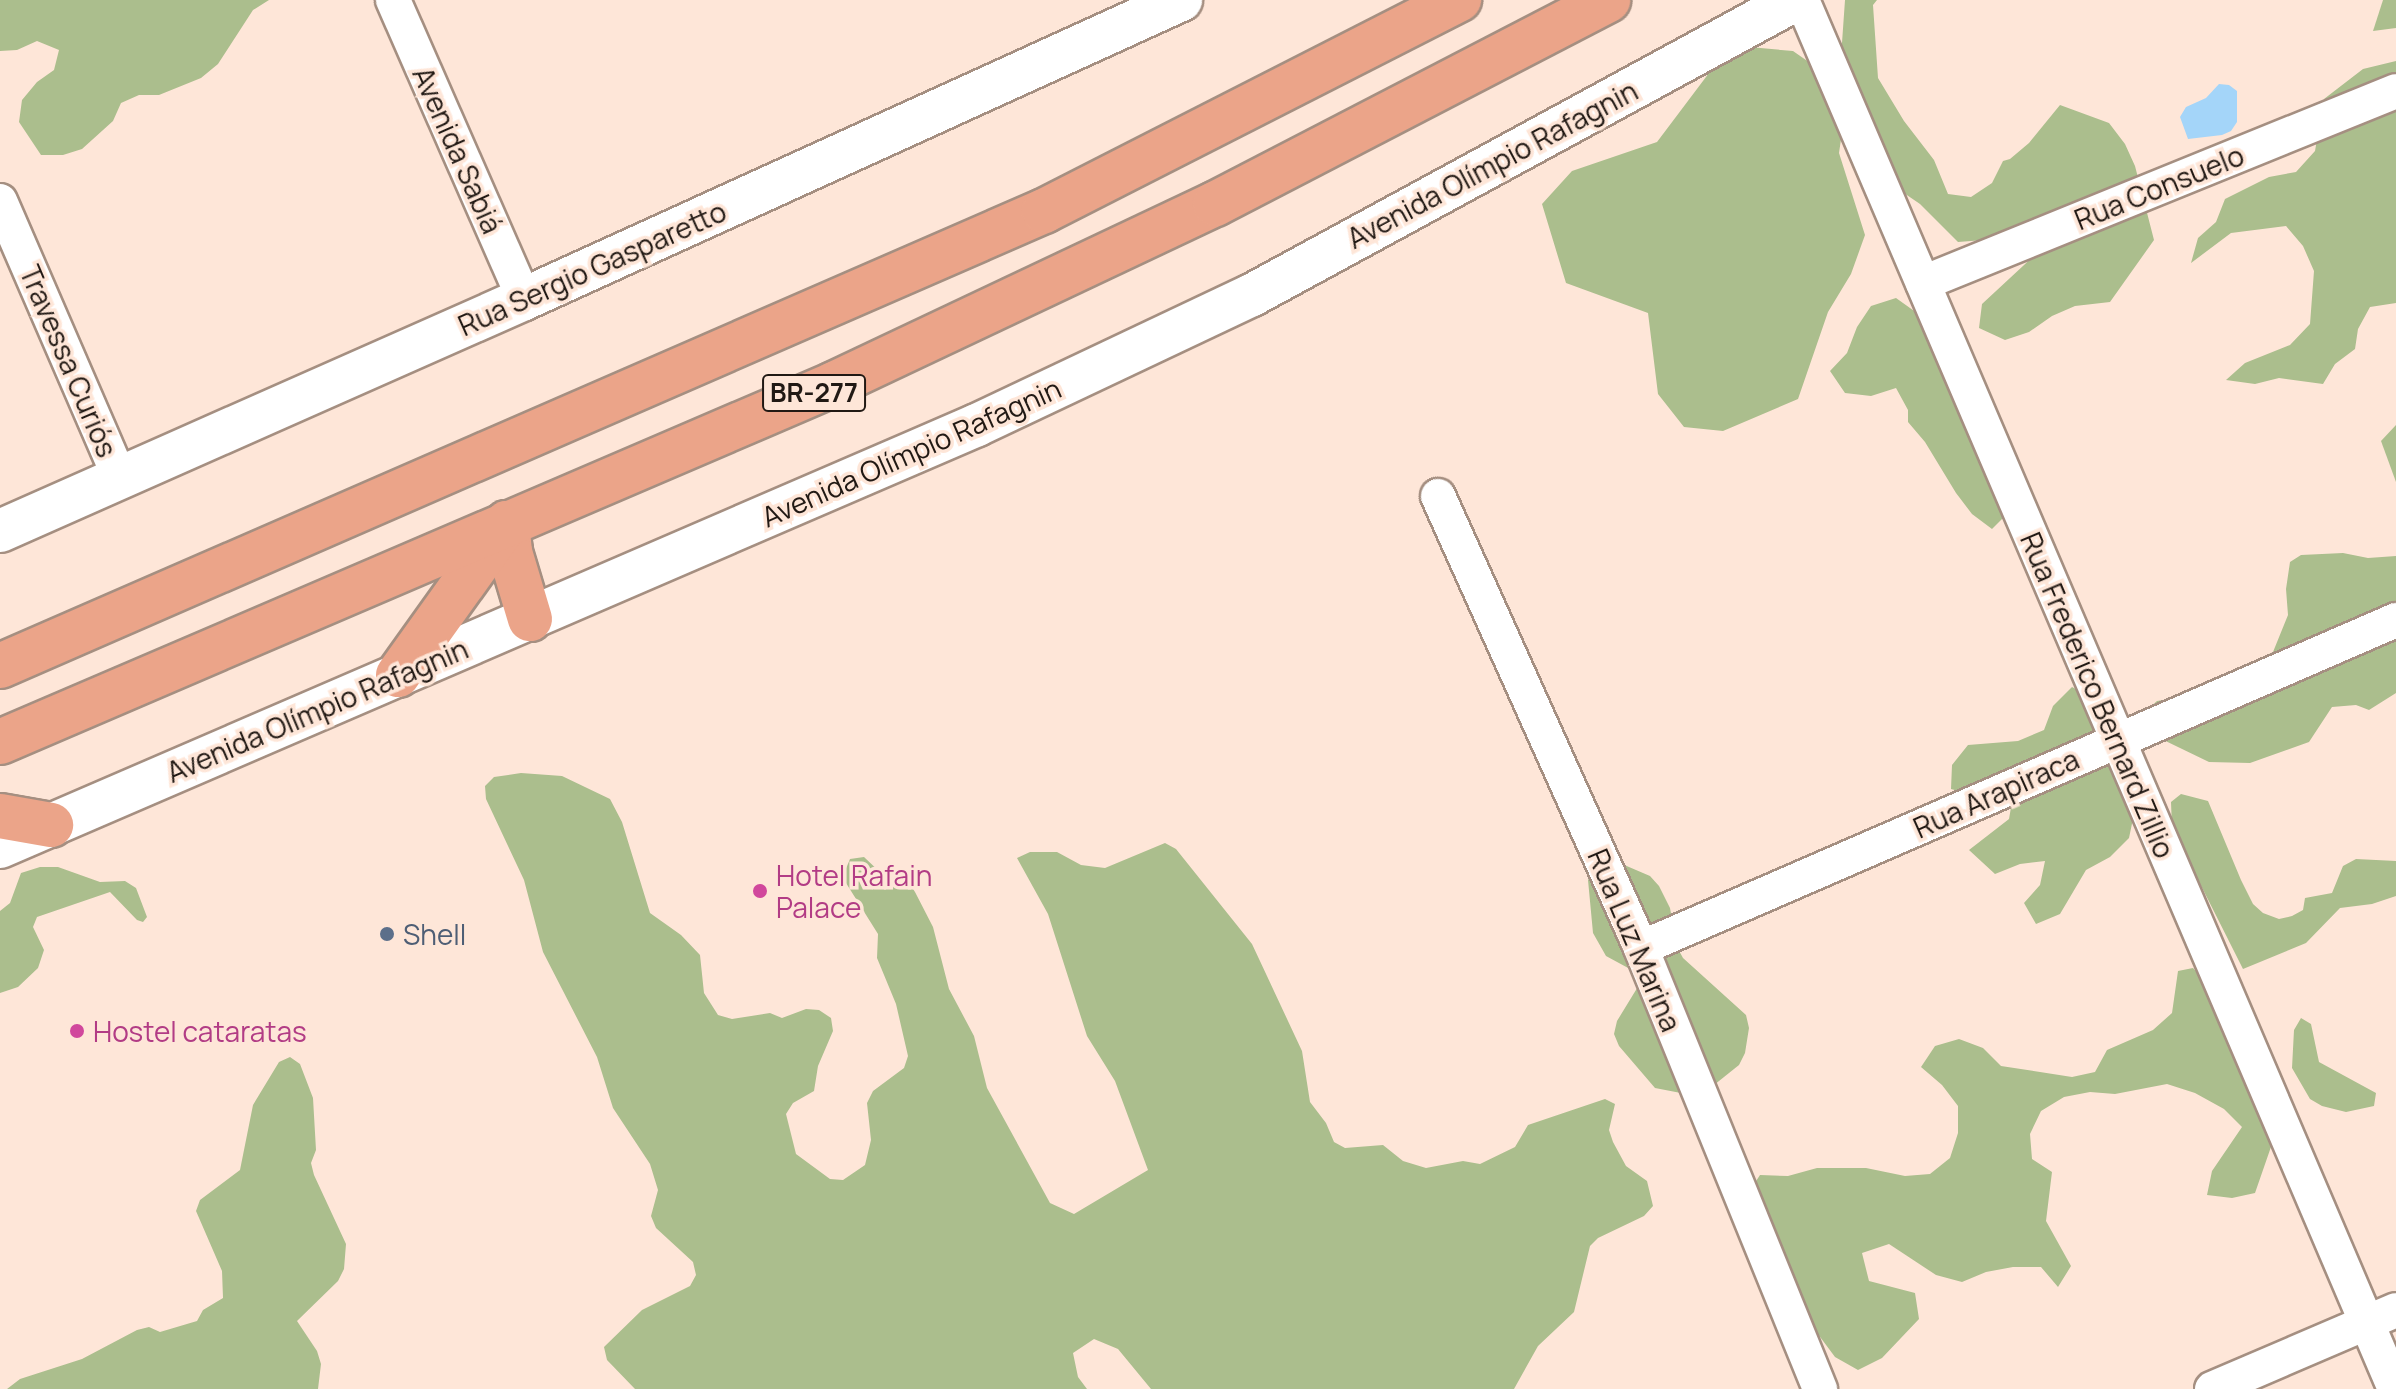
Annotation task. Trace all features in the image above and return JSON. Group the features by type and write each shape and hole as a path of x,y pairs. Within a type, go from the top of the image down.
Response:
{"highway":[{"name":"BR-277","path":"0,666 1044,211 1459,0"},
{"name":"BR-277","path":"0,742 834,384 1186,218 1466,77 1608,0"},
{"path":"507,523 510,552 530,619"},
{"path":"398,675 507,523"},
{"path":"0,816 51,825"}],"street":[{"name":"Avenida Sabiá","path":"393,0 524,299"},
{"name":"Rua Sergio Gasparetto","path":"0,531 524,299 1181,0"},
{"name":"Avenida Olímpio Rafagnin","path":"0,847 977,425 1252,295 1795,0"},
{"name":"Rua Frederico Bernard Zillio","path":"1802,0 2118,740 2381,1317 2395,1389"},
{"name":"Rua Consuelo","path":"1923,283 2396,91"},
{"name":"Travessa Curiós","path":"0,201 120,478"},
{"name":"Rua Luz Marina","path":"1438,496 1641,948 1820,1389"},
{"name":"Rua Arapiraca","path":"1641,948 2396,620"},
{"path":"2212,1389 2381,1317"}],"green space":[{"path":"0,0 269,0 253,10 218,64 201,78 159,95 139,95 121,103 113,121 82,149 63,155 41,155 19,122 22,100 37,82 54,70 59,50 37,41 17,50 0,51"},
{"path":"1845,0 1877,0 1873,5 1878,78 1904,121 1934,160 1948,194 1971,197 1992,183 2003,161 2029,143 2060,105 2109,123 2125,144 2135,166 2154,240 2110,302 2075,306 2052,316 2029,332 2005,340 1979,328 1982,304 2039,251 1984,240 1958,242 1920,204 1898,189 1841,57"},
{"path":"2383,0 2396,0 2396,28 2373,31"},
{"path":"1749,47 1793,51 1826,74 1845,112 1839,153 1865,235 1851,274 1828,312 1798,399 1723,431 1684,427 1658,394 1648,313 1566,283 1542,204 1572,171 1657,142 1709,73"},
{"path":"2396,61 2396,303 2370,307 2358,329 2355,349 2335,364 2323,384 2279,378 2255,384 2226,380 2245,363 2290,345 2310,324 2314,271 2303,246 2286,226 2231,233 2191,263 2198,238 2216,222 2225,199 2269,177 2296,172 2315,151 2324,99 2363,69"},
{"path":"1896,298 1917,313 2011,510 1992,529 1972,514 1956,493 1925,442 1908,422 1908,410 1896,388 1871,396 1845,393 1830,371 1847,353 1857,327 1871,306"},
{"path":"2396,425 2396,482 2381,441"},
{"path":"2343,553 2368,558 2396,556 2396,693 2369,710 2356,705 2332,707 2309,742 2250,763 2209,762 2149,733 2142,722 2148,709 2157,701 2182,697 2273,652 2288,615 2286,589 2290,562 2301,555"},
{"path":"2072,687 2092,698 2134,814 2129,838 2110,857 2086,870 2060,914 2036,924 2024,903 2040,885 2045,861 2020,864 1995,874 1969,850 2009,819 2013,796 1977,796 1951,789 1952,765 1968,745 2018,741 2044,730 2053,706"},
{"path":"521,773 562,776 610,799 622,822 650,913 681,935 700,955 704,993 718,1015 732,1019 770,1013 782,1018 806,1009 819,1010 831,1018 833,1031 818,1066 814,1091 793,1103 786,1114 796,1154 830,1179 843,1180 865,1165 871,1140 867,1103 873,1091 904,1068 908,1056 896,1004 877,958 878,934 846,883 845,871 850,859 864,857 883,875 908,881 915,892 933,927 949,989 974,1036 987,1088 1050,1203 1074,1214 1148,1170 1115,1081 1087,1036 1048,914 1017,858 1030,852 1057,852 1081,865 1105,868 1165,843 1176,849 1252,944 1302,1051 1310,1102 1326,1123 1334,1142 1345,1148 1383,1145 1403,1161 1426,1168 1463,1161 1480,1164 1515,1147 1528,1125 1605,1099 1615,1104 1609,1130 1613,1142 1626,1166 1647,1181 1653,1206 1644,1216 1598,1238 1590,1246 1574,1312 1538,1346 1514,1389 1151,1389 1118,1349 1094,1339 1073,1353 1078,1377 1087,1389 635,1389 607,1360 604,1347 642,1310 690,1286 696,1275 693,1262 656,1228 651,1216 658,1190 650,1164 613,1108 597,1057 543,952 524,880 486,799 485,786 494,777"},
{"path":"2181,794 2208,801 2241,880 2253,904 2263,913 2279,919 2303,910 2305,898 2332,893 2343,866 2356,859 2396,861 2396,896 2372,904 2340,908 2306,943 2243,969 2172,828 2171,802"},
{"path":"1606,863 1622,864 1650,876 1670,908 1677,947 1683,958 1746,1015 1749,1028 1745,1053 1739,1065 1714,1085 1686,1094 1655,1088 1619,1046 1614,1034 1617,1021 1639,985 1630,969 1606,956 1593,933 1588,880 1595,868"},
{"path":"40,867 58,867 100,882 125,881 136,888 147,917 143,922 137,920 110,892 37,917 33,927 44,950 38,968 18,987 0,993 0,911 10,903 21,873"},
{"path":"2193,968 2210,987 2272,1144 2255,1193 2232,1198 2207,1195 2212,1171 2242,1127 2224,1109 2195,1093 2167,1084 2115,1094 2090,1092 2064,1097 2041,1111 2030,1134 2032,1159 2052,1172 2046,1221 2071,1266 2058,1287 2041,1267 2013,1267 1986,1272 1962,1282 1936,1275 1889,1244 1862,1253 1869,1281 1915,1293 1919,1319 1882,1358 1858,1370 1835,1357 1803,1314 1747,1195 1760,1175 1788,1176 1817,1168 1866,1168 1905,1176 1930,1174 1950,1158 1958,1133 1958,1106 1942,1085 1921,1067 1935,1046 1959,1039 1983,1048 2001,1066 2072,1077 2095,1072 2107,1050 2153,1030 2172,1013 2178,971"},
{"path":"2301,1018 2311,1024 2319,1062 2376,1093 2374,1106 2346,1112 2322,1106 2310,1099 2292,1068 2294,1030"},
{"path":"290,1057 300,1064 313,1098 316,1150 311,1163 314,1175 346,1244 344,1269 338,1281 297,1321 317,1351 321,1364 318,1389 7,1389 20,1379 82,1359 137,1330 149,1327 160,1332 197,1321 203,1310 223,1298 222,1271 196,1211 200,1200 240,1170 253,1105 279,1062"}],"water":[{"path":"2219,84 2229,85 2237,91 2237,122 2231,131 2222,135 2188,139 2180,117 2186,107 2206,98"}],"place":[{"name":"Hotel Rafain Palace","path":"760,891"},
{"name":"Shell","path":"387,934"},
{"name":"Hostel cataratas","path":"77,1031"}]}
